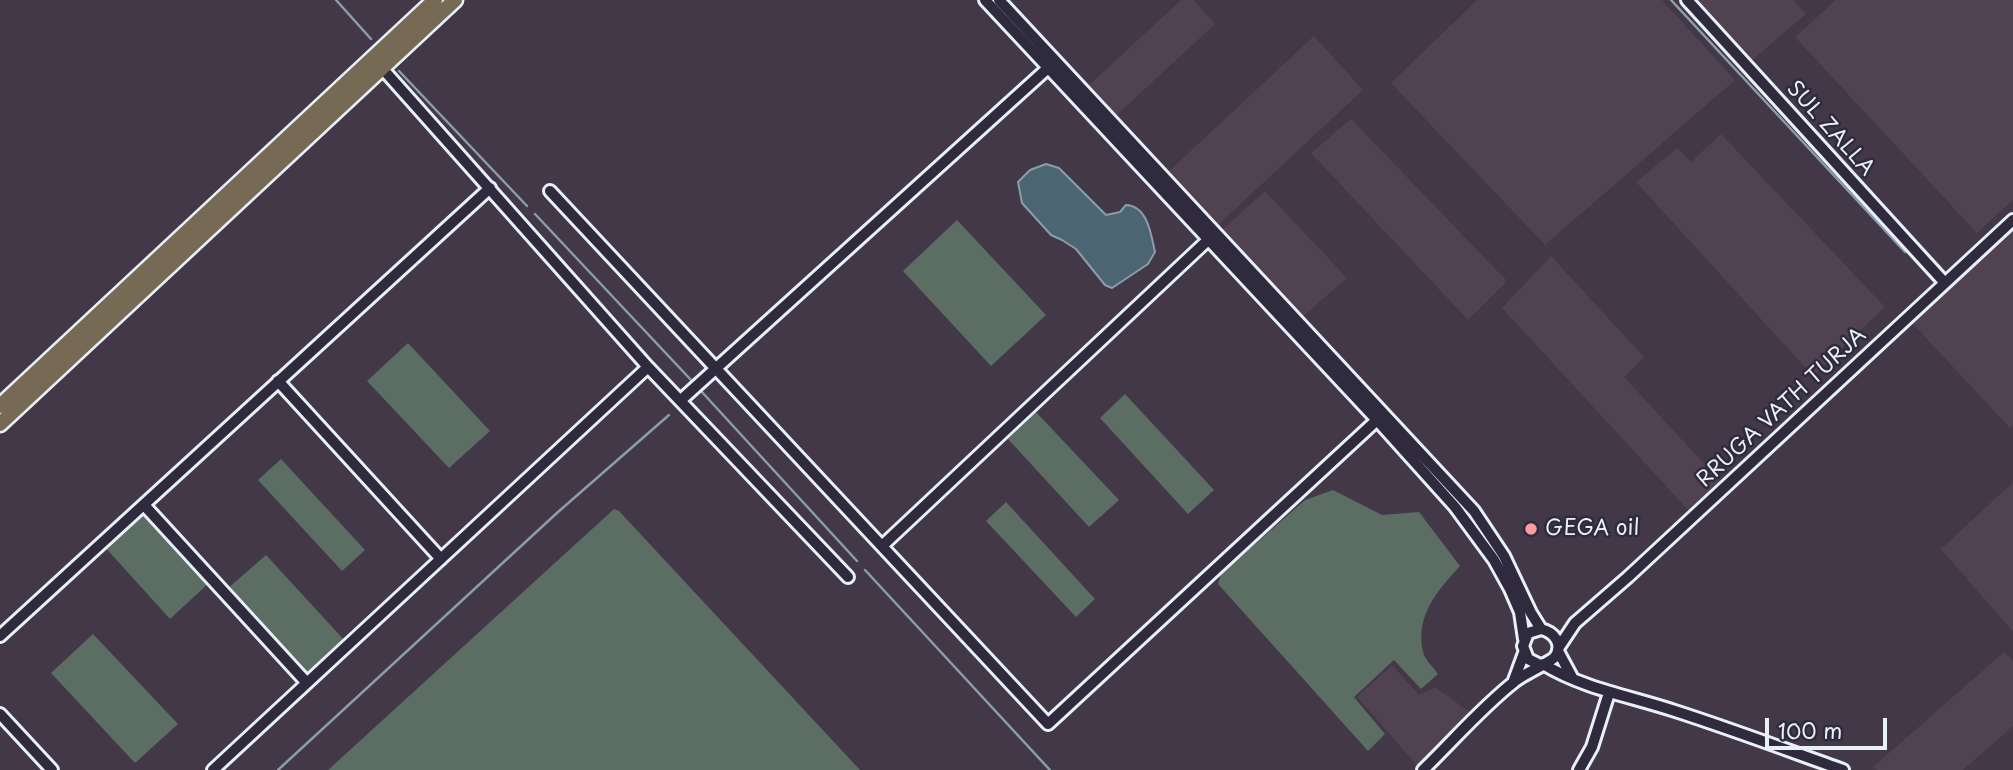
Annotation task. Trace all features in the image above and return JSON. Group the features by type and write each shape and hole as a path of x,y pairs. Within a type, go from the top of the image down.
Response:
{"main road":[{"path":"0,406 435,0"},
{"path":"0,424 455,0"}],"street":[{"path":"985,0 1455,507 1494,560 1520,612 1524,639"},
{"path":"999,0 1474,511 1504,556 1531,613 1545,629 1554,634 1558,649 1573,679"},
{"name":"SUL ZALLA","path":"1687,0 1945,283"},
{"path":"382,68 648,366 848,578"},
{"path":"681,400 1048,68"},
{"path":"0,636 490,188"},
{"path":"550,191 1048,724 1377,420"},
{"name":"RRUGA VATH TURJA","path":"1423,770 1513,683 1553,660 1575,623 1635,571 2013,220"},
{"path":"882,546 1209,239"},
{"path":"213,770 648,366"},
{"path":"278,381 441,559"},
{"path":"144,505 307,683"},
{"name":"RRUGA VATH TURJA","path":"1513,683 1524,653 1524,639 1528,633 1575,623"},
{"path":"1524,653 1533,663 1542,664 1609,693 1674,710 1843,770"},
{"path":"1580,770 1592,747 1609,693"},
{"path":"0,714 52,770"}],"shaded area":[{"path":"1181,0 1194,0 1215,24 1117,115 1089,85"},
{"path":"1477,0 1662,0 1735,80 1545,245 1391,83"},
{"path":"1692,0 1793,0 1806,14 1749,63"},
{"path":"1836,0 2013,0 2013,200 1977,233 1795,37"},
{"path":"1314,36 1363,90 1219,224 1169,171"},
{"path":"1351,119 1507,281 1468,320 1311,153"},
{"path":"1721,134 1885,307 1813,376 1636,182 1677,148 1691,162"},
{"path":"1265,191 1347,278 1301,318 1223,229"},
{"path":"2013,230 2013,425 2010,428 1912,323"},
{"path":"1551,256 1644,357 1624,377 1723,484 1690,512 1502,308"},
{"path":"2013,482 2013,632 1941,549"},
{"path":"2004,652 2013,661 2013,726 1963,770 1872,768"},
{"path":"1392,665 1419,695 1435,687 1474,715 1420,769 1357,697"}],"green space":[{"path":"957,220 1046,315 991,366 903,271"},
{"path":"408,343 490,431 449,468 367,381"},
{"path":"1125,394 1214,490 1188,514 1100,418"},
{"path":"1036,412 1119,500 1089,527 1008,439"},
{"path":"281,459 365,550 342,571 258,480"},
{"path":"1333,490 1382,515 1419,512 1460,566 1436,595 1422,627 1423,652 1438,674 1421,689 1394,660 1354,697 1385,734 1368,751 1218,584 1221,574 1305,500"},
{"path":"1006,502 1095,599 1076,617 986,521"},
{"path":"144,509 210,582 170,619 103,545"},
{"path":"614,509 619,511 860,770 328,770"},
{"path":"266,555 346,642 306,679 226,590"},
{"path":"93,634 178,724 135,763 51,673"}],"water":[{"path":"1046,164 1059,168 1106,215 1120,212 1126,205 1139,210 1147,222 1155,252 1148,264 1112,288 1105,285 1076,249 1051,235 1022,203 1018,182 1030,170"}],"waterway":[{"path":"336,0 371,39"},
{"path":"1671,0 1905,252"},
{"path":"399,71 527,206"},
{"path":"535,214 692,381"},
{"path":"701,391 857,561"},
{"path":"278,770 558,512 669,415"},
{"path":"865,570 1050,770"}],"place":[{"name":"GEGA oil","path":"1531,529"}]}
